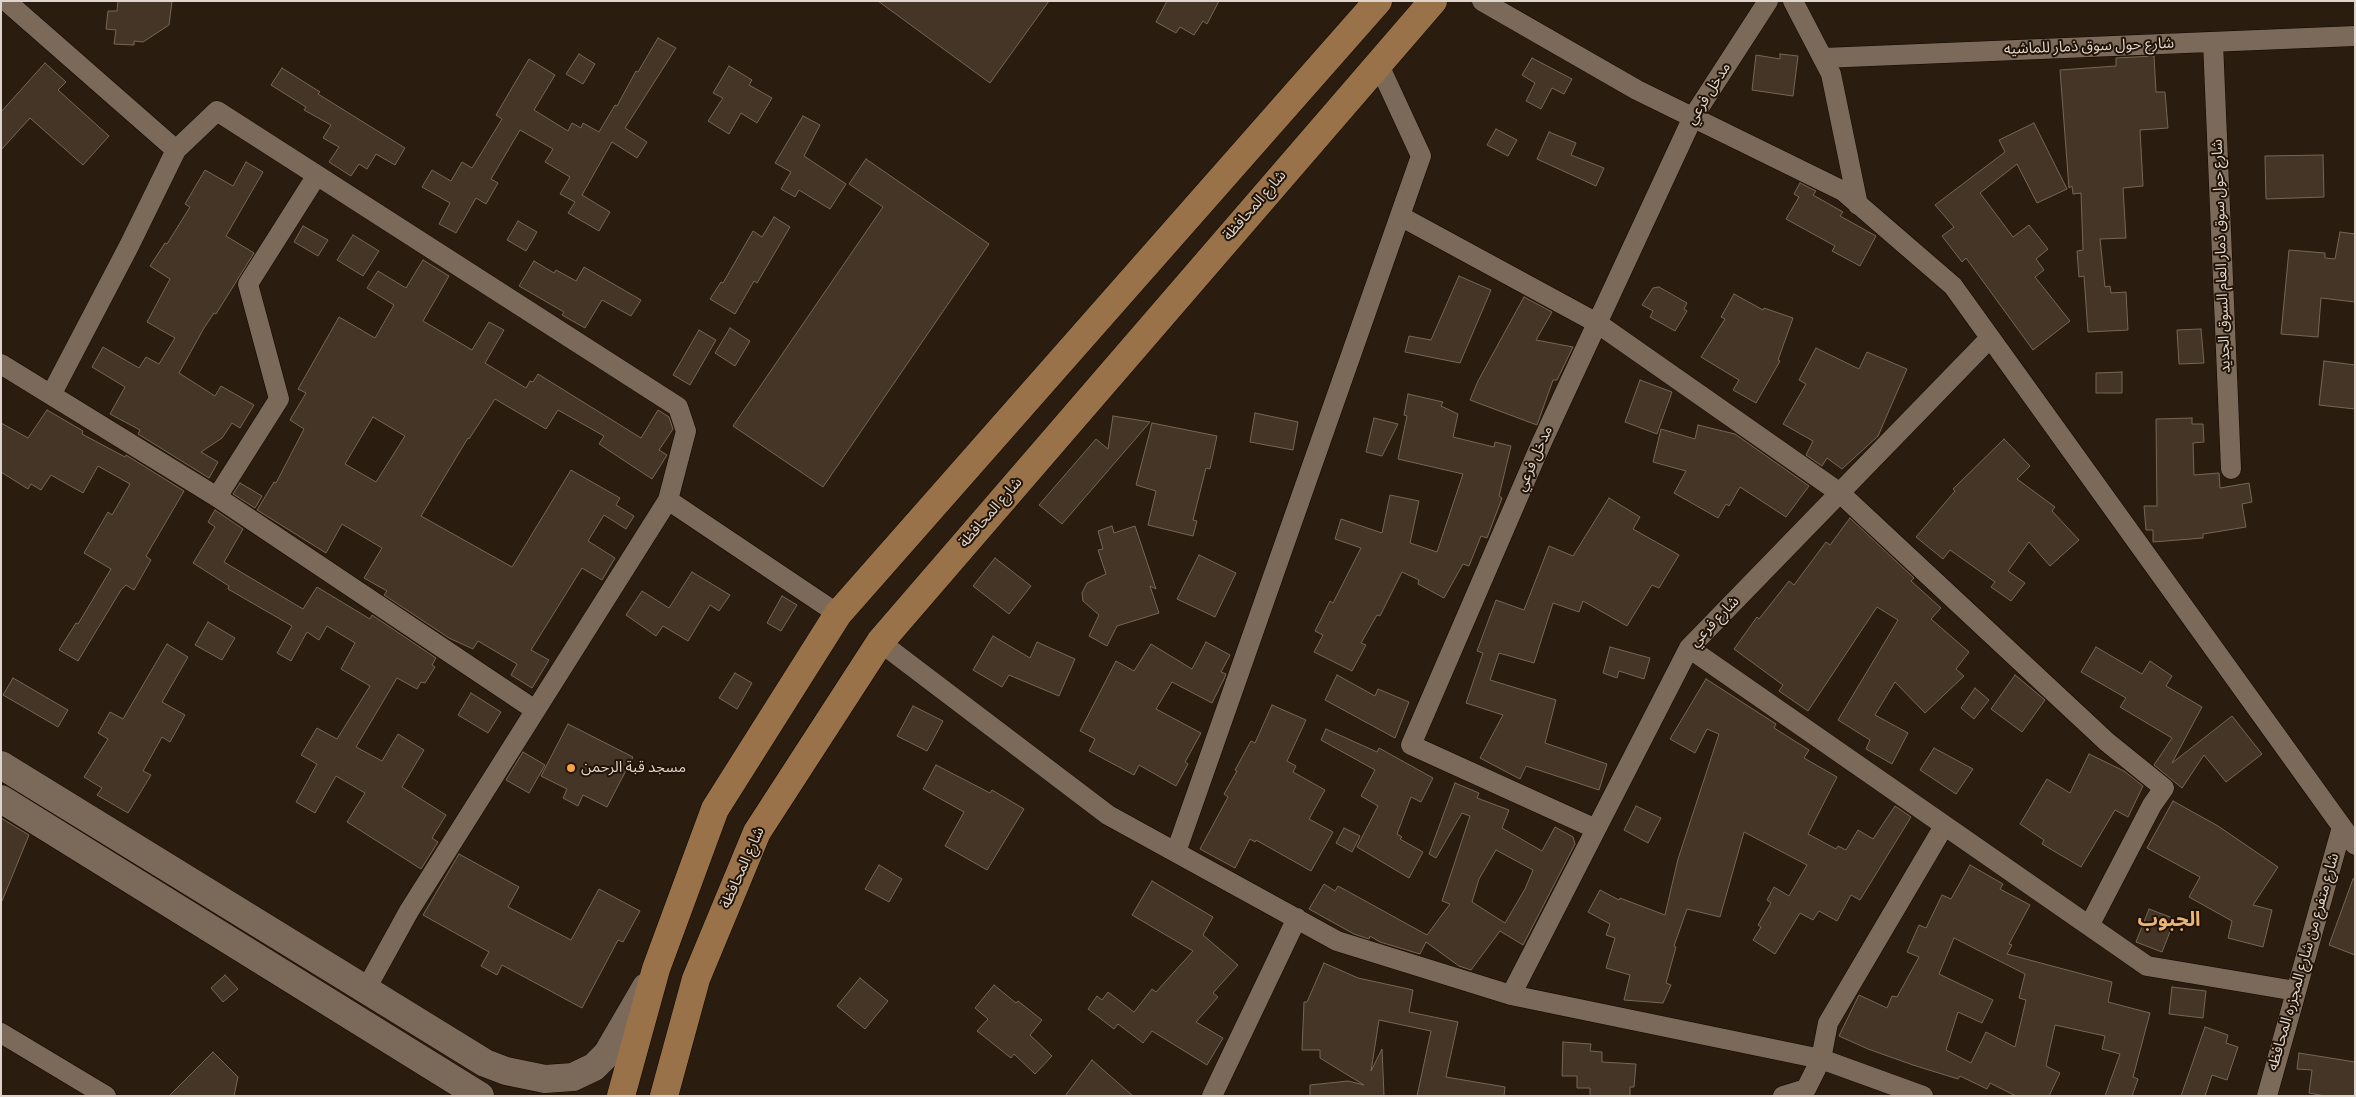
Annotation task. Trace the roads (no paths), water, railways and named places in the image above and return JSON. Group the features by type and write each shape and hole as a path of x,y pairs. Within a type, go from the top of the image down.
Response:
{"main road":[{"path":"621,1096 656,969 714,809 838,614 1378,1"},
{"name":"شارع المحافظة","path":"664,1096 696,979 757,832 880,642 1433,1"}],"street":[{"path":"6,1 176,150"},
{"path":"1482,1 1637,90 1842,191 1953,286 2355,845"},
{"name":"مدخل فرعي","path":"1596,829 1412,745 1540,444 1693,117 1768,1"},
{"path":"1793,1 1831,74 1858,205"},
{"name":"شارع حول سوق ذمار للماشيه","path":"1823,58 2355,36"},
{"name":"شارع حول سوق ذمار العام السوق الجديد","path":"2213,42 2231,469"},
{"path":"1176,852 1421,156 1378,63"},
{"path":"51,396 129,246 176,150 217,111 678,406 686,431 668,500 409,911 366,989"},
{"path":"217,497 279,399 248,284 317,175"},
{"path":"1400,216 1597,323 1840,492 2107,742 2164,788 2152,805 2089,926"},
{"name":"شارع فرعي","path":"1512,995 1689,648 1990,338"},
{"path":"1,364 217,497 535,710"},
{"path":"668,500 838,614"},
{"path":"880,642 1108,815 1337,941 1512,995 1821,1059 1923,1096"},
{"path":"1689,648 2147,966 2296,991"},
{"path":"1,765 485,1063 526,1076 545,1079 565,1078 594,1067 607,1054 656,969"},
{"path":"1,799 480,1096"},
{"path":"1784,1096 1806,1089 1821,1059 1828,1022 1944,826"},
{"name":"شارع متفرع من شارع المجزره المحافظه","path":"2267,1096 2342,827"},
{"path":"1212,1096 1297,918"},
{"path":"1,1032 106,1096"}],"place":[{"name":"مسجد قبة الرحمن","path":"571,768"}],"district":[{"name":"الجبوب","path":"2169,921"}]}
